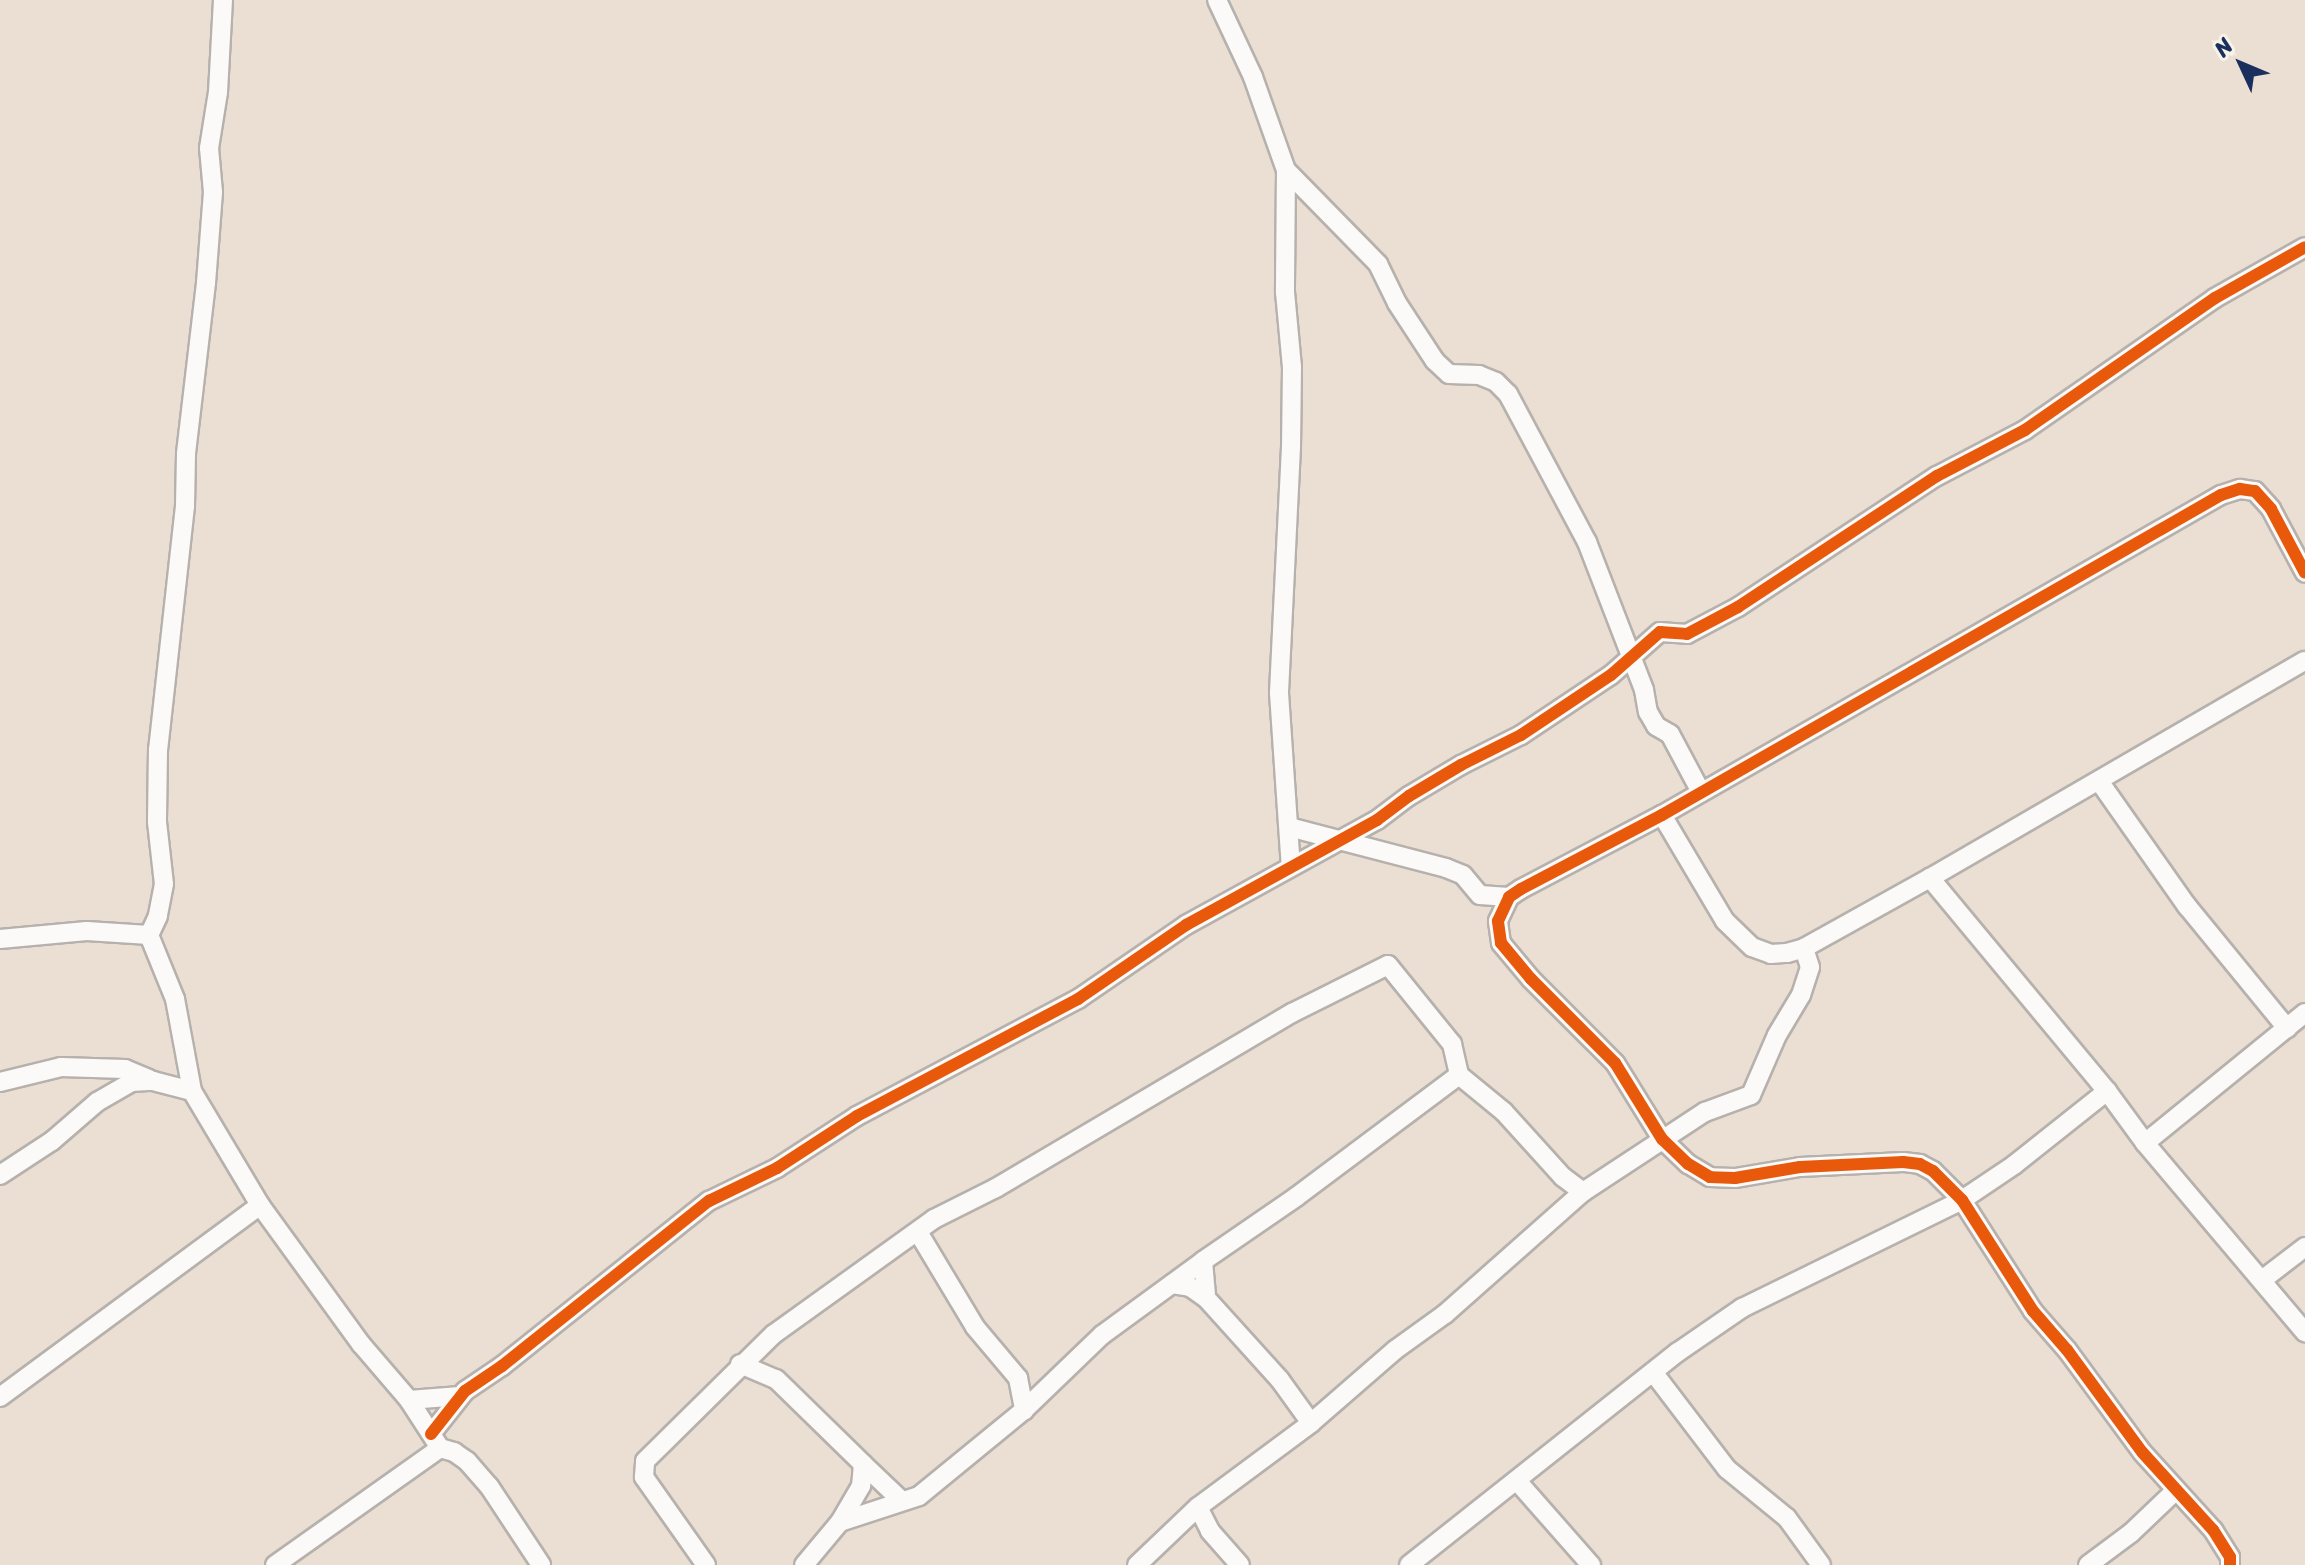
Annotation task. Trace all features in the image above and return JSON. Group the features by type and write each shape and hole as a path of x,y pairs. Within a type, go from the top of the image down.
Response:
{"street":[{"path":"223,0 218,92 209,148 213,192 206,283 158,749 157,822 164,884 158,916 149,935 175,999 192,1091 260,1205 361,1344 409,1400 436,1441 467,1461 489,1486 541,1565"},
{"path":"1217,0 1253,77 1286,170 1285,292 1292,367 1292,420 1279,693 1291,867"},
{"path":"1286,170 1378,264 1397,303 1435,361 1449,374 1479,375 1496,382 1508,394 1587,542 1632,659 1648,712 1656,726 1670,734 1701,792"},
{"path":"275,1565 436,1441 460,1396 709,1201 777,1168 857,1116 1078,999 1186,925 1377,820 1409,796 1461,765 1521,735 1632,659 1660,632 1687,634 1738,607 1937,476 2025,430 2215,298 2305,247"},
{"path":"1480,895 1509,897 1662,815 2221,495 2240,489 2255,491 2271,509 2305,573"},
{"path":"1662,815 1725,921 1752,947 1771,954 1804,948 2305,661"},
{"path":"2099,781 2187,906 2287,1028"},
{"path":"1289,827 1334,841 1372,846 1463,875 1498,921 1501,943 1531,979 1615,1063 1662,1139 1688,1164 1710,1177 1735,1178 1800,1167 1903,1162 1920,1164 1933,1171 1962,1200 2033,1311 2176,1490 2213,1530 2230,1557 2230,1565"},
{"path":"1930,878 2107,1091 2145,1143 2305,1332"},
{"path":"1498,921 1509,897"},
{"path":"0,939 87,931 149,935"},
{"path":"1137,1565 1198,1507 1311,1423 1395,1350 1498,1269 1583,1192 1705,1112 1751,1095 1777,1035 1801,995 1810,967 1804,948"},
{"path":"706,1565 644,1477 645,1461 691,1419 740,1364 934,1219 1022,1173 1241,1042 1388,965 1452,1044 1459,1075 1504,1112 1563,1177 1583,1192"},
{"path":"2145,1143 2305,1013"},
{"path":"0,1082 61,1067 90,1066 125,1069 153,1081 192,1091"},
{"path":"840,1522 919,1496 1024,1410 1102,1335 1296,1197 1459,1075"},
{"path":"0,1175 52,1141 97,1102 131,1082 153,1081"},
{"path":"1409,1565 1518,1482 1653,1372 1742,1308 1962,1200 2014,1165 2107,1091"},
{"path":"0,1397 260,1205"},
{"path":"918,1232 975,1327 1018,1378 1024,1410"},
{"path":"2262,1280 2305,1247"},
{"path":"1203,1261 1206,1298"},
{"path":"1172,1284 1190,1287 1206,1298 1280,1380 1311,1423"},
{"path":"767,1341 770,1374"},
{"path":"740,1364 770,1374 838,1435 902,1501"},
{"path":"1653,1372 1727,1469 1787,1518 1821,1565"},
{"path":"409,1400 460,1396"},
{"path":"804,1565 840,1522 861,1486 863,1464"},
{"path":"1518,1482 1591,1565"},
{"path":"2088,1565 2131,1533 2176,1490"},
{"path":"1198,1507 1210,1531 1240,1565"}],"cycle path":[{"path":"431,1434 465,1391 502,1366 709,1201 777,1168 857,1116 1078,999 1186,925 1377,820 1409,796 1461,765 1521,735 1611,675 1660,632 1687,634 1738,607 1937,476 2025,430 2215,298 2305,247"},
{"path":"2230,1565 2230,1557 2213,1530 2142,1452 2067,1350 2033,1311 1962,1200 1933,1171 1920,1164 1903,1162 1800,1167 1735,1178 1710,1177 1688,1164 1662,1139 1615,1063 1531,979 1501,943 1498,921 1509,897 1521,889 1662,815 2221,495 2240,489 2255,491 2271,509 2305,573"}]}
